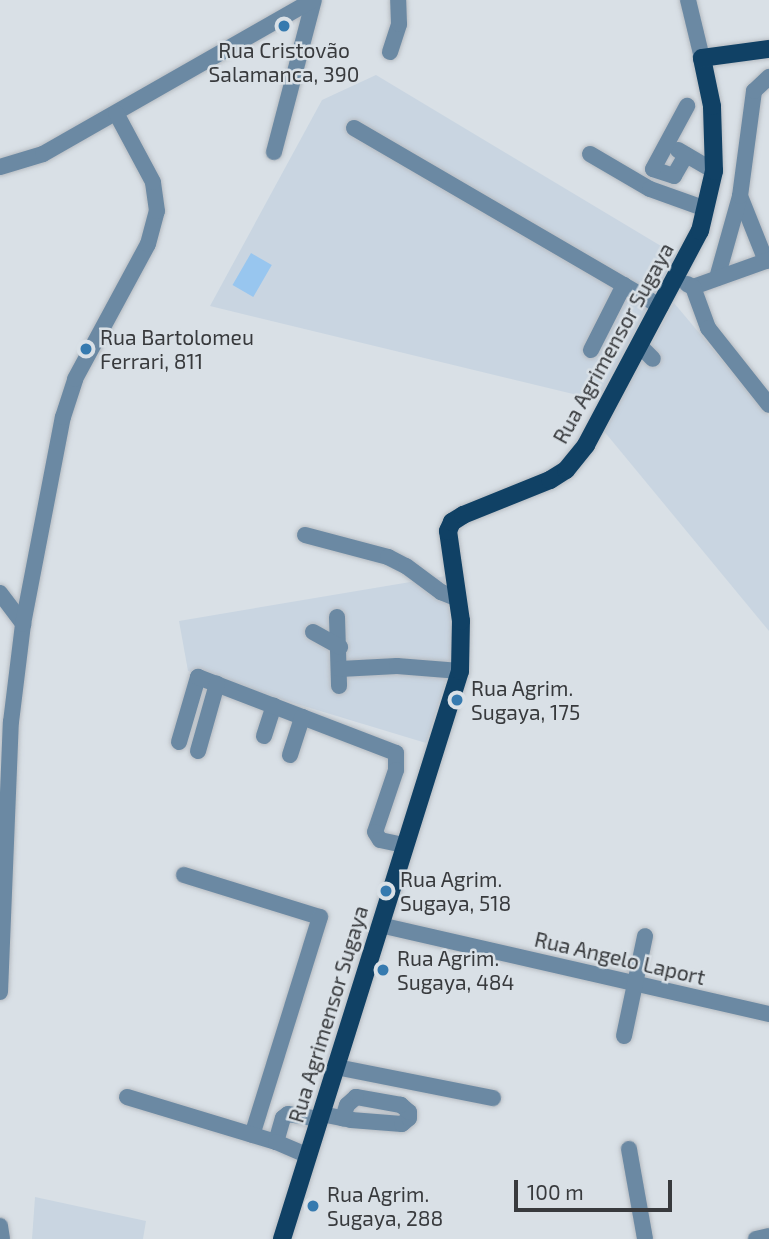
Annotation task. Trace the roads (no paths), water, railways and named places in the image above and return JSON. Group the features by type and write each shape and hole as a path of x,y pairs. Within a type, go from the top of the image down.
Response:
{"main road":[{"path":"702,58 769,49"},
{"name":"Rua Agrimensor Sugaya","path":"282,1239 403,845 460,671 463,648 447,539 452,523 463,514 550,480 566,470 647,352 661,307 685,283 714,171 712,106 702,58"}],"street":[{"path":"0,167 43,154 314,0"},
{"path":"274,152 314,0"},
{"path":"390,52 399,23 398,0"},
{"name":"Rua Agrimensor Sugaya","path":"688,0 702,58"},
{"path":"717,278 740,196 750,106 754,91 769,77"},
{"path":"686,155 674,176 662,175 653,169 687,106"},
{"path":"0,992 5,801 23,624 69,397 154,228 157,211 152,182 116,113"},
{"path":"354,128 661,307"},
{"path":"666,144 714,171"},
{"path":"590,154 650,189 706,209"},
{"path":"740,196 762,229 767,261 717,278 685,283 708,328 769,405"},
{"path":"591,350 624,285"},
{"path":"305,535 388,557 440,592 457,599"},
{"path":"0,593 23,624"},
{"path":"338,617 339,686"},
{"path":"313,632 340,647"},
{"path":"340,669 460,671"},
{"path":"179,742 198,677 396,753 396,770 375,832 380,840 403,845"},
{"path":"198,751 217,684"},
{"path":"264,736 274,706"},
{"path":"290,755 302,717"},
{"path":"184,875 320,917 252,1135"},
{"name":"Rua Angelo Laport","path":"380,925 769,1014"},
{"path":"624,1036 645,936"},
{"path":"335,1068 493,1098"},
{"path":"127,1097 275,1142 307,1155"},
{"path":"275,1142 283,1118 288,1114 343,1118"},
{"path":"629,1149 645,1239"},
{"path":"0,1226 2,1239"},
{"path":"756,1239 769,1236"}],"place":[{"name":"Rua Cristovão Salamanca, 390","path":"284,26"},
{"name":"Rua Bartolomeu Ferrari, 811","path":"86,349"},
{"name":"Rua Agrim. Sugaya, 175","path":"457,700"},
{"name":"Rua Agrim. Sugaya, 518","path":"386,891"},
{"name":"Rua Agrim. Sugaya, 484","path":"383,970"},
{"name":"Rua Agrim. Sugaya, 288","path":"313,1206"}]}
